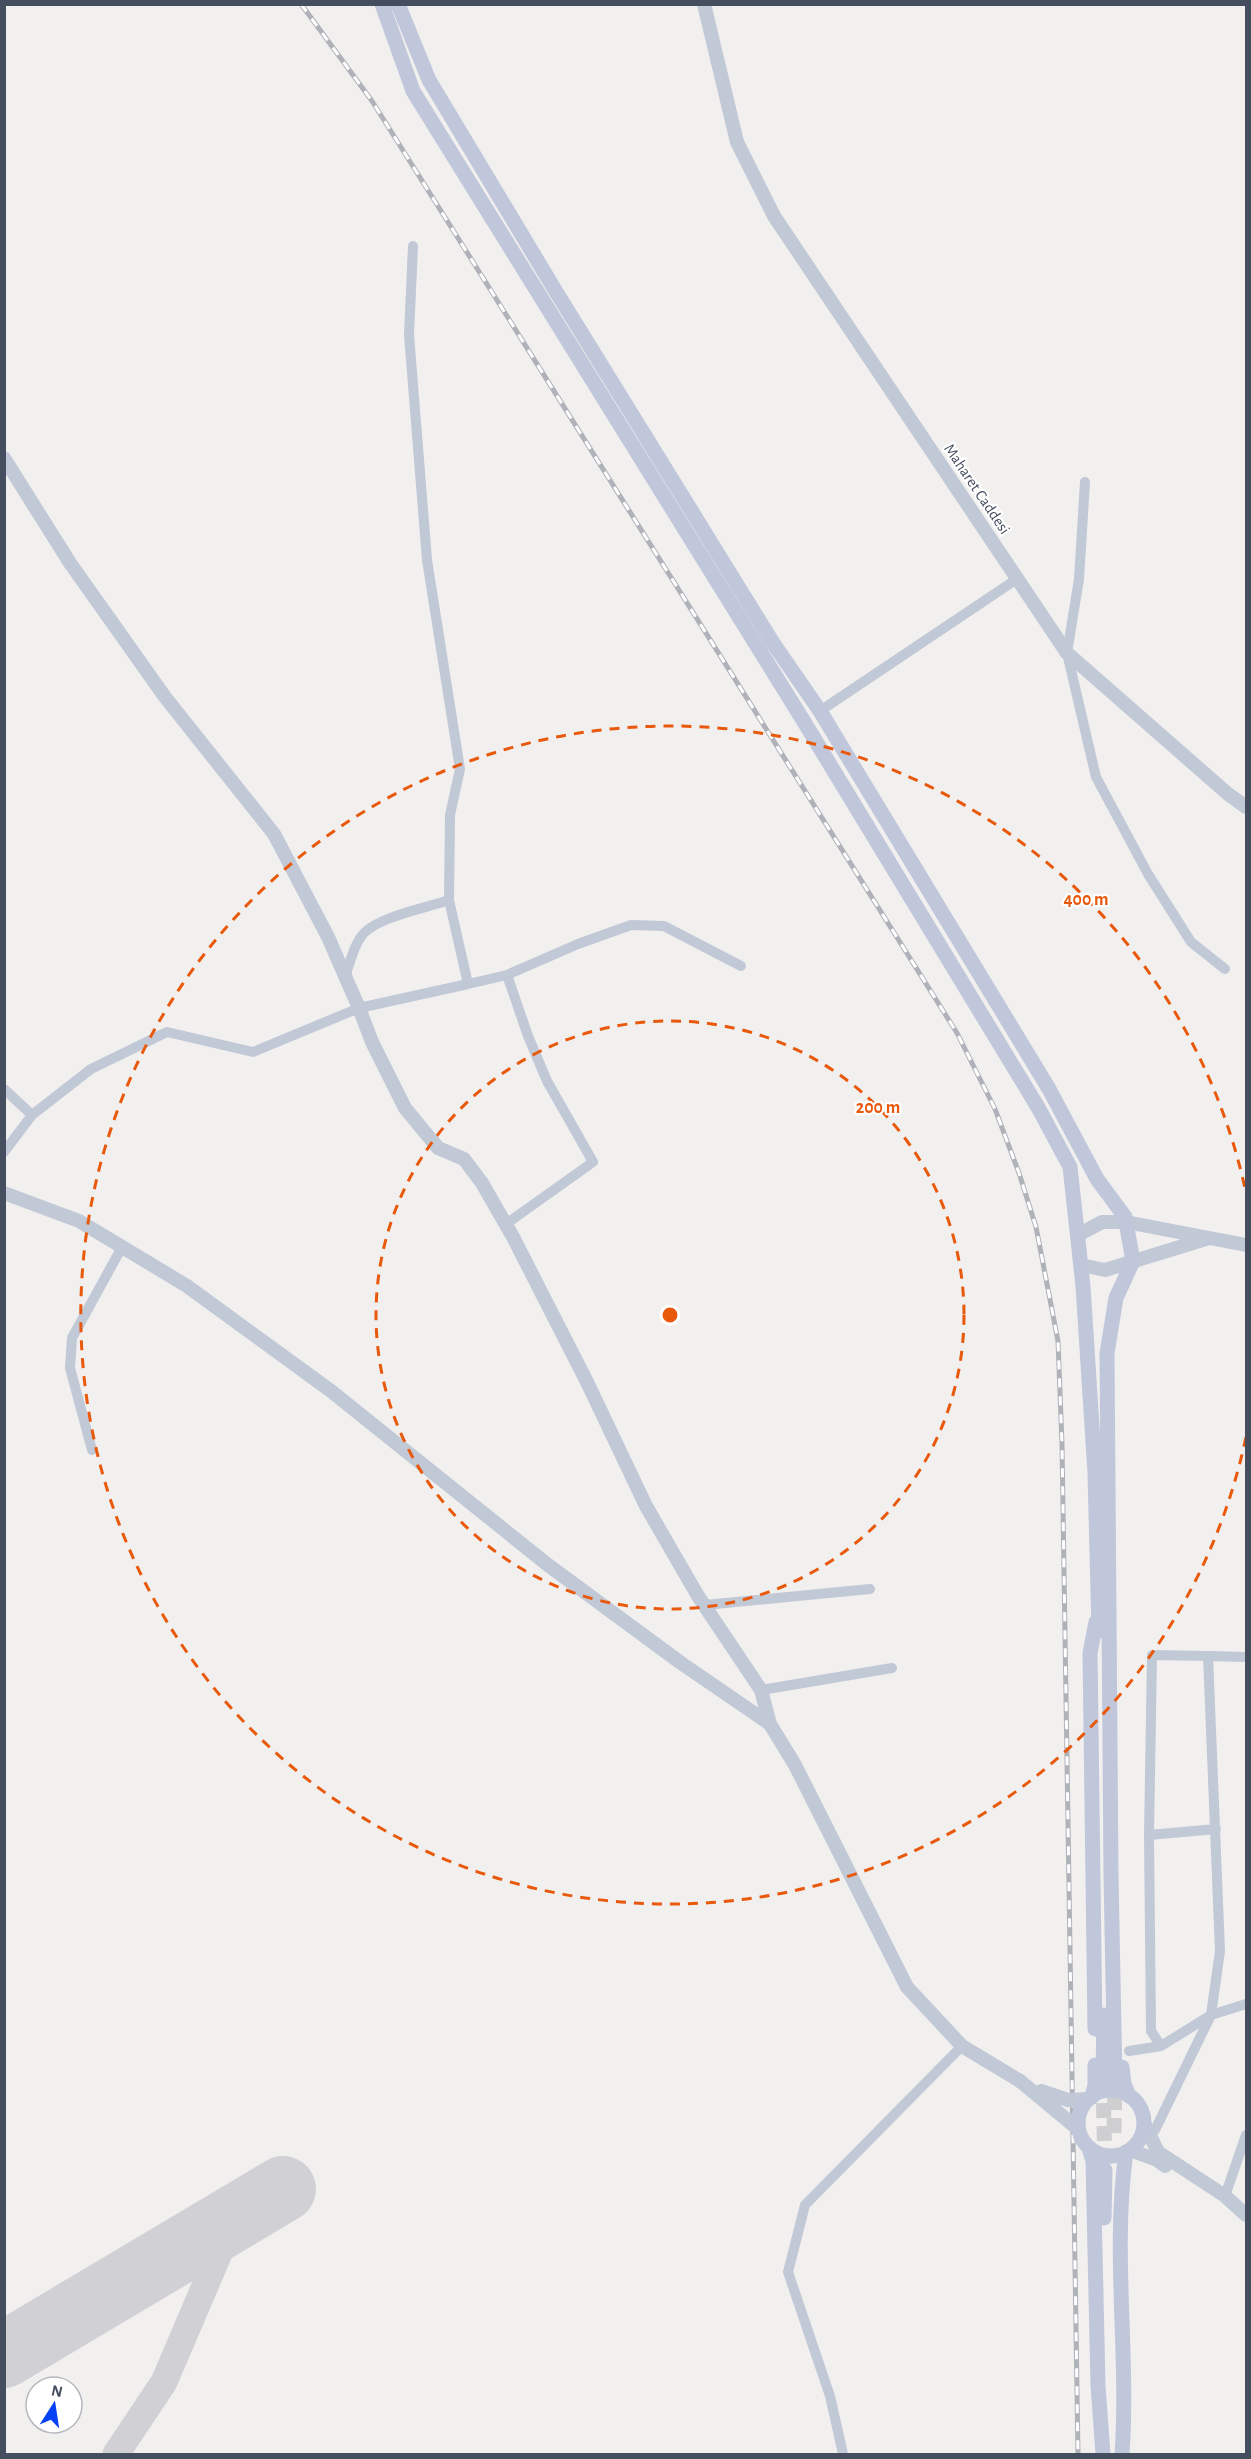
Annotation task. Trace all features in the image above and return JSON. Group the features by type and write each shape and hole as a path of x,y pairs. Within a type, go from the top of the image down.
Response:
{"main road":[{"path":"382,4 412,91 806,725 1039,1109 1070,1167 1081,1264 1104,1609 1117,1651 1126,2056 1124,2084 1129,2096"},
{"path":"398,4 435,90 555,290 773,643 820,711 1049,1089 1097,1179 1125,1217 1133,1261 1116,1298 1107,1353 1103,1760 1109,2080"},
{"path":"1090,2098 1109,2091 1119,2091 1137,2103 1149,2126 1138,2143 1128,2151 1109,2156 1098,2154 1089,2148 1078,2129 1078,2118 1095,2085 1090,1653 1104,1609"},
{"path":"1089,2148 1093,2161 1098,2385 1104,2454"},
{"path":"1120,2454 1123,2343 1121,2232 1128,2151"},
{"path":"1104,2454 1109,2170 1120,2454"}],"street":[{"name":"Maharet Caddesi","path":"704,4 737,142 774,216 1017,579 1067,653 1228,794 1246,807"},
{"path":"413,246 409,335 427,560 460,768 450,815 449,900 468,984"},
{"path":"4,458 70,563 159,688 274,834 328,938 372,1042 405,1108 438,1148 464,1159 482,1183 506,1224 646,1506 705,1605 745,1669 761,1690 770,1724 795,1765 907,1987 962,2046 1020,2081 1078,2129"},
{"path":"1085,482 1079,579 1067,653 1096,777 1148,874 1191,942 1225,969"},
{"path":"820,711 1017,579"},
{"path":"345,977 364,933 384,920 449,900"},
{"path":"4,1152 32,1115 91,1069 167,1032 253,1052 359,1008 507,975 578,944 631,925 664,926 741,966"},
{"path":"506,1224 593,1162 548,1081 528,1036 507,975"},
{"path":"4,1089 32,1115"},
{"path":"4,1193 79,1221 187,1286 331,1391 548,1565 681,1663 770,1724"},
{"path":"1078,1235 1102,1221 1126,1222 1246,1245"},
{"path":"1081,1264 1105,1270 1211,1238"},
{"path":"92,1450 70,1368 72,1338 122,1247"},
{"path":"705,1605 870,1589"},
{"path":"1161,2046 1151,2031 1149,1835 1152,1655 1246,1657"},
{"path":"1208,1656 1220,1950 1211,2015 1149,2126 1158,2152 1246,2221"},
{"path":"761,1690 892,1668"},
{"path":"1149,1835 1216,1830"},
{"path":"1126,2056 1161,2046 1211,2015 1246,2004"},
{"path":"843,2454 831,2396 788,2272 805,2205 962,2046"},
{"path":"1020,2081 1068,2100 1090,2098"},
{"path":"1225,2196 1246,2138"},
{"path":"1128,2151 1156,2160 1225,2196 1246,2215"}],"taxiway":[{"path":"116,2454 164,2382 234,2218"}],"runway":[{"path":"4,2355 283,2189"}],"tunnel":[{"path":"1103,2080 1105,2170"},
{"path":"1114,2133 1115,2080"}],"railway":[{"path":"301,4 372,101 957,1033 995,1109 1019,1173 1036,1227 1058,1341 1062,1444 1078,2454"}]}
